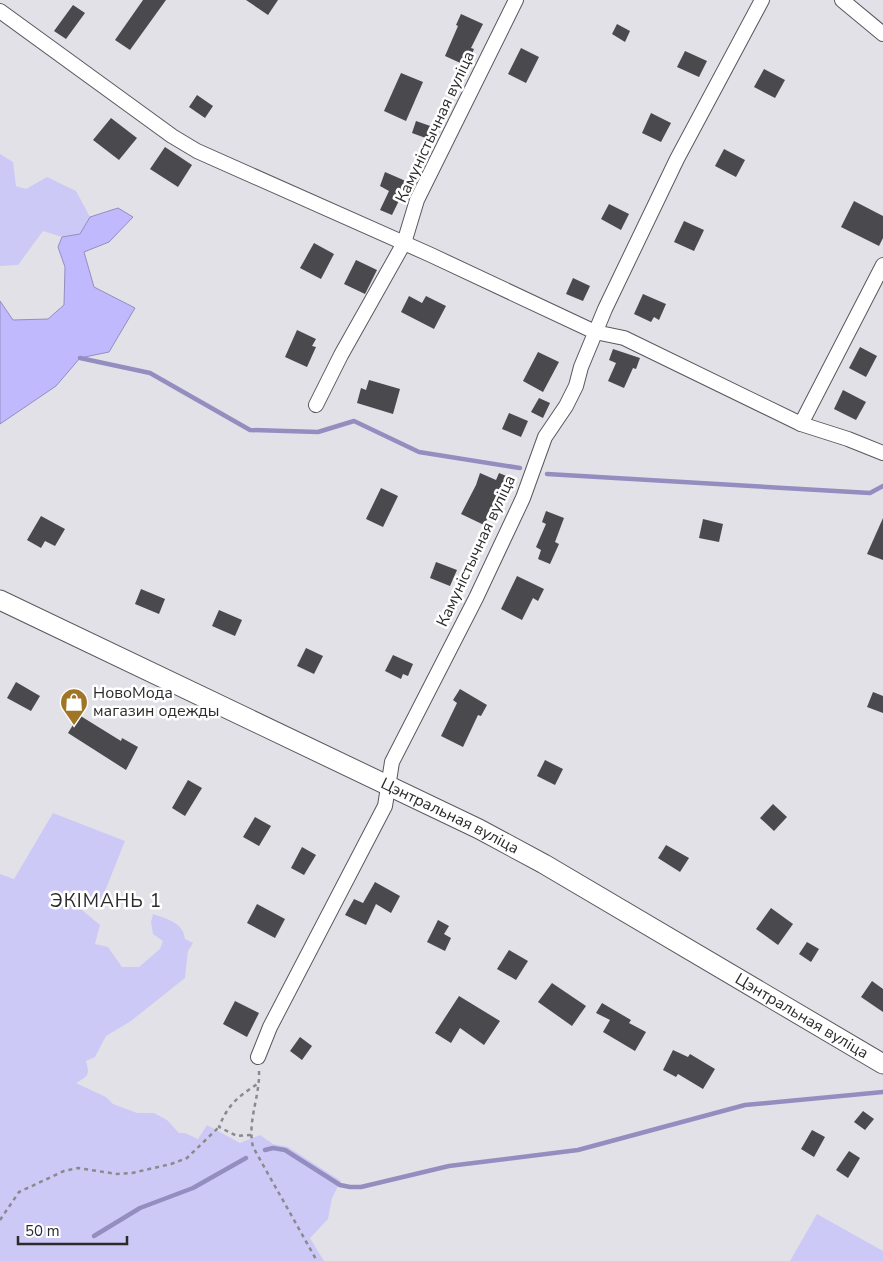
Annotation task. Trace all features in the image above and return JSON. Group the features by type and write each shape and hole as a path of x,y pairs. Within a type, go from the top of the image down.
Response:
{"main road":[{"name":"Цэнтральная вуліца","path":"0,600 388,785 544,864 883,1064"}],"street":[{"name":"Камуністычная вуліца","path":"316,406 341,355 404,243 417,200 516,0"},
{"name":"Камуністычная вуліца","path":"258,1057 270,1027 385,806 392,762 476,598 523,498 545,437 573,393 605,308 677,159 762,0"},
{"path":"842,0 883,34"},
{"path":"0,11 172,136 197,151 404,243 596,332 624,338 801,424 848,439 883,453"},
{"path":"801,424 883,265"}],"path":[{"path":"258,1057 259,1083 251,1135 253,1147 317,1261"},
{"path":"0,1220 20,1192 64,1171 78,1168 117,1174 132,1173 171,1164 187,1158 219,1127 223,1116 237,1097 259,1083"},
{"path":"219,1127 237,1136 251,1135"}],"shaded area":[{"path":"0,154 13,162 16,186 26,189 47,177 76,191 90,217 80,234 62,237 43,231 18,265 0,266"},
{"path":"118,208 133,217 109,242 84,252 94,287 135,308 109,352 80,358 56,386 0,424 0,301 13,320 48,319 64,305 65,267 58,247 62,237 80,234 90,217"},
{"path":"53,813 125,841 101,901 95,904 81,898 77,906 100,925 95,944 108,947 122,967 139,967 160,949 163,941 153,934 151,922 153,914 174,922 184,933 185,939 193,943 188,951 185,978 131,1021 106,1036 95,1057 86,1061 87,1075 76,1083 106,1097 113,1104 137,1113 154,1113 167,1120 179,1133 185,1133 198,1139 207,1125 240,1143 260,1135 273,1144 288,1147 341,1181 332,1198 328,1219 310,1238 324,1261 0,1261 0,874 14,879"},
{"path":"817,1214 883,1251 883,1261 790,1261"}],"building":[{"path":"143,0 166,0 130,50 115,40"},
{"path":"246,0 278,0 268,15"},
{"path":"73,5 85,13 66,39 54,31"},
{"path":"461,14 483,24 471,48 474,49 467,66 445,56"},
{"path":"617,24 630,31 625,42 612,34"},
{"path":"521,48 539,57 526,83 508,74"},
{"path":"685,51 707,61 699,77 677,67"},
{"path":"764,69 785,80 775,98 754,87"},
{"path":"401,73 423,82 406,121 384,111"},
{"path":"197,95 213,106 205,118 189,107"},
{"path":"651,113 671,123 661,142 642,133"},
{"path":"111,118 137,138 119,160 93,140"},
{"path":"416,121 436,128 431,140 412,133"},
{"path":"165,147 192,165 178,187 150,169"},
{"path":"724,149 745,160 736,177 715,166"},
{"path":"385,172 408,182 392,215 380,210 389,191 380,186"},
{"path":"854,201 883,216 883,238 879,246 841,227"},
{"path":"609,204 629,214 621,230 601,219"},
{"path":"684,221 704,230 694,251 674,242"},
{"path":"314,243 334,254 321,279 300,268"},
{"path":"356,260 377,270 365,294 344,284"},
{"path":"573,278 590,286 583,301 566,294"},
{"path":"643,294 666,304 659,320 654,317 651,322 634,314"},
{"path":"409,296 422,303 426,296 446,306 434,329 401,312"},
{"path":"297,330 316,339 312,346 316,347 307,367 285,357"},
{"path":"860,347 877,356 866,377 849,368"},
{"path":"613,349 640,358 636,369 633,368 624,388 608,381 616,363 609,360"},
{"path":"538,352 559,362 543,392 523,381"},
{"path":"369,380 400,389 393,414 357,403 361,388 366,390"},
{"path":"843,390 866,402 856,420 834,409"},
{"path":"539,398 550,403 543,418 531,412"},
{"path":"509,413 528,421 521,437 502,429"},
{"path":"480,473 496,480 499,473 514,479 506,498 500,495 484,525 461,514"},
{"path":"381,488 398,496 383,527 366,519"},
{"path":"546,511 564,518 555,542 559,544 550,564 538,559 541,550 536,547 546,524 542,522"},
{"path":"41,516 65,529 55,546 45,541 41,548 27,540"},
{"path":"883,518 883,560 867,554"},
{"path":"703,519 723,524 719,542 699,538"},
{"path":"436,562 457,570 450,586 430,578"},
{"path":"517,576 544,589 538,601 533,598 522,620 501,609"},
{"path":"141,589 165,599 159,614 135,604"},
{"path":"219,610 242,620 235,636 212,626"},
{"path":"306,648 323,656 314,674 297,666"},
{"path":"393,655 413,664 408,676 403,674 401,679 385,671"},
{"path":"16,682 40,696 31,711 7,698"},
{"path":"460,689 487,705 481,716 478,715 463,747 441,736 457,703 453,700"},
{"path":"873,692 883,696 883,713 867,707"},
{"path":"79,715 121,741 122,738 138,747 126,770 68,733"},
{"path":"545,760 563,769 555,785 537,776"},
{"path":"188,780 202,788 185,816 172,808"},
{"path":"773,804 787,817 774,831 760,818"},
{"path":"255,817 271,826 259,846 243,837"},
{"path":"666,845 689,858 680,872 658,858"},
{"path":"302,847 316,855 304,875 291,868"},
{"path":"375,882 400,896 391,913 376,904 366,925 345,915 354,899 363,903"},
{"path":"257,904 285,919 275,938 247,923"},
{"path":"771,908 793,924 778,945 756,929"},
{"path":"438,920 449,926 444,934 451,938 445,951 427,942"},
{"path":"807,942 819,949 811,962 799,954"},
{"path":"509,950 528,961 516,980 497,969"},
{"path":"872,981 883,989 883,1012 861,997"},
{"path":"552,983 586,1006 572,1026 538,1002"},
{"path":"459,996 500,1021 484,1045 460,1028 451,1043 435,1033"},
{"path":"235,1001 259,1013 247,1037 223,1024"},
{"path":"602,1003 631,1020 629,1023 646,1032 635,1051 603,1032 610,1020 596,1013"},
{"path":"300,1037 312,1046 302,1060 290,1051"},
{"path":"673,1050 688,1057 690,1054 715,1069 703,1089 678,1074 676,1077 663,1070"},
{"path":"863,1111 874,1119 865,1130 854,1122"},
{"path":"812,1130 825,1137 814,1157 801,1149"},
{"path":"849,1151 860,1158 848,1178 836,1170"}],"waterway":[{"path":"80,358 150,373 250,430 318,432 354,421 419,452 520,468"},
{"path":"547,474 870,493 883,486"},
{"path":"265,1150 273,1148 285,1150 340,1185 361,1187 449,1166 578,1150 745,1105 883,1092"},
{"path":"94,1236 140,1208 193,1188 246,1158"}],"place":[{"name":"НовоМода магазин одежды","path":"74,726"}],"district":[{"name":"ЭКІМАНЬ 1","path":"106,901"}]}
